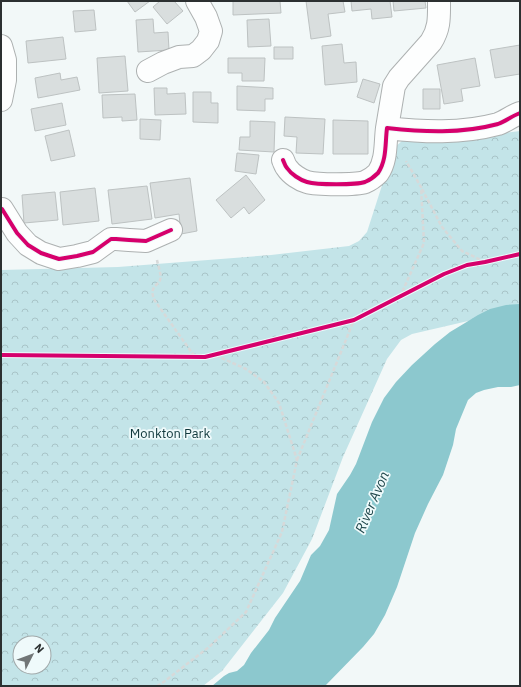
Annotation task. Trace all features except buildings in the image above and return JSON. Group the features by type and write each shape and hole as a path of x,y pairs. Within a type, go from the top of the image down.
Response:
{"street":[{"path":"148,71 163,63 179,58 193,56 201,50 208,41 211,31 206,17 197,1"},
{"path":"283,160 286,168 299,179 318,184 363,182 370,180 378,173 383,163 385,153 386,128 394,86 399,78 434,38 439,21 439,1"},
{"path":"1,46 6,60 5,80 1,100"},
{"path":"386,128 444,132 467,130 499,124 520,113"},
{"path":"1,205 17,233 28,245 51,257 68,258 93,252 111,240 146,240 171,230"}],"path":[{"path":"406,161 442,227 462,251 485,262"},
{"path":"400,297 424,243 421,187"},
{"path":"151,238 161,278 152,290 154,301 195,357"},
{"path":"479,263 492,260"},
{"path":"393,301 406,294"},
{"path":"347,322 361,317"},
{"path":"157,686 209,647 246,612 282,532 297,460 354,320"},
{"path":"205,357 220,353"},
{"path":"188,357 205,357 215,355 246,369 264,382 278,403 297,460"}],"green space":[{"name":"Monkton Park","path":"520,131 520,313 494,315 412,334 401,340 387,359 343,457 312,539 283,593 222,671 203,686 1,686 1,270 118,267 271,255 349,246 359,241 367,232 394,148 403,140 488,135"}],"water":[{"name":"River Avon","path":"520,304 520,385 484,390 476,393 468,400 456,429 453,445 443,475 415,533 397,587 385,615 374,634 325,686 212,686 224,676 237,671 244,665 251,653 269,630 275,618 300,581 311,555 320,546 329,530 337,494 356,464 372,422 384,398 396,382 412,365 450,332 490,309 506,305"}],"cycle path":[{"path":"283,160 291,172 307,182 327,184 360,183 372,178 381,168 385,151 387,128 428,131 456,131 498,124 520,113"},
{"path":"2,209 17,233 28,245 41,253 59,259 93,252 111,239 146,241 171,230"},
{"path":"1,355 205,357 354,320 444,274 467,265 520,254"}]}
